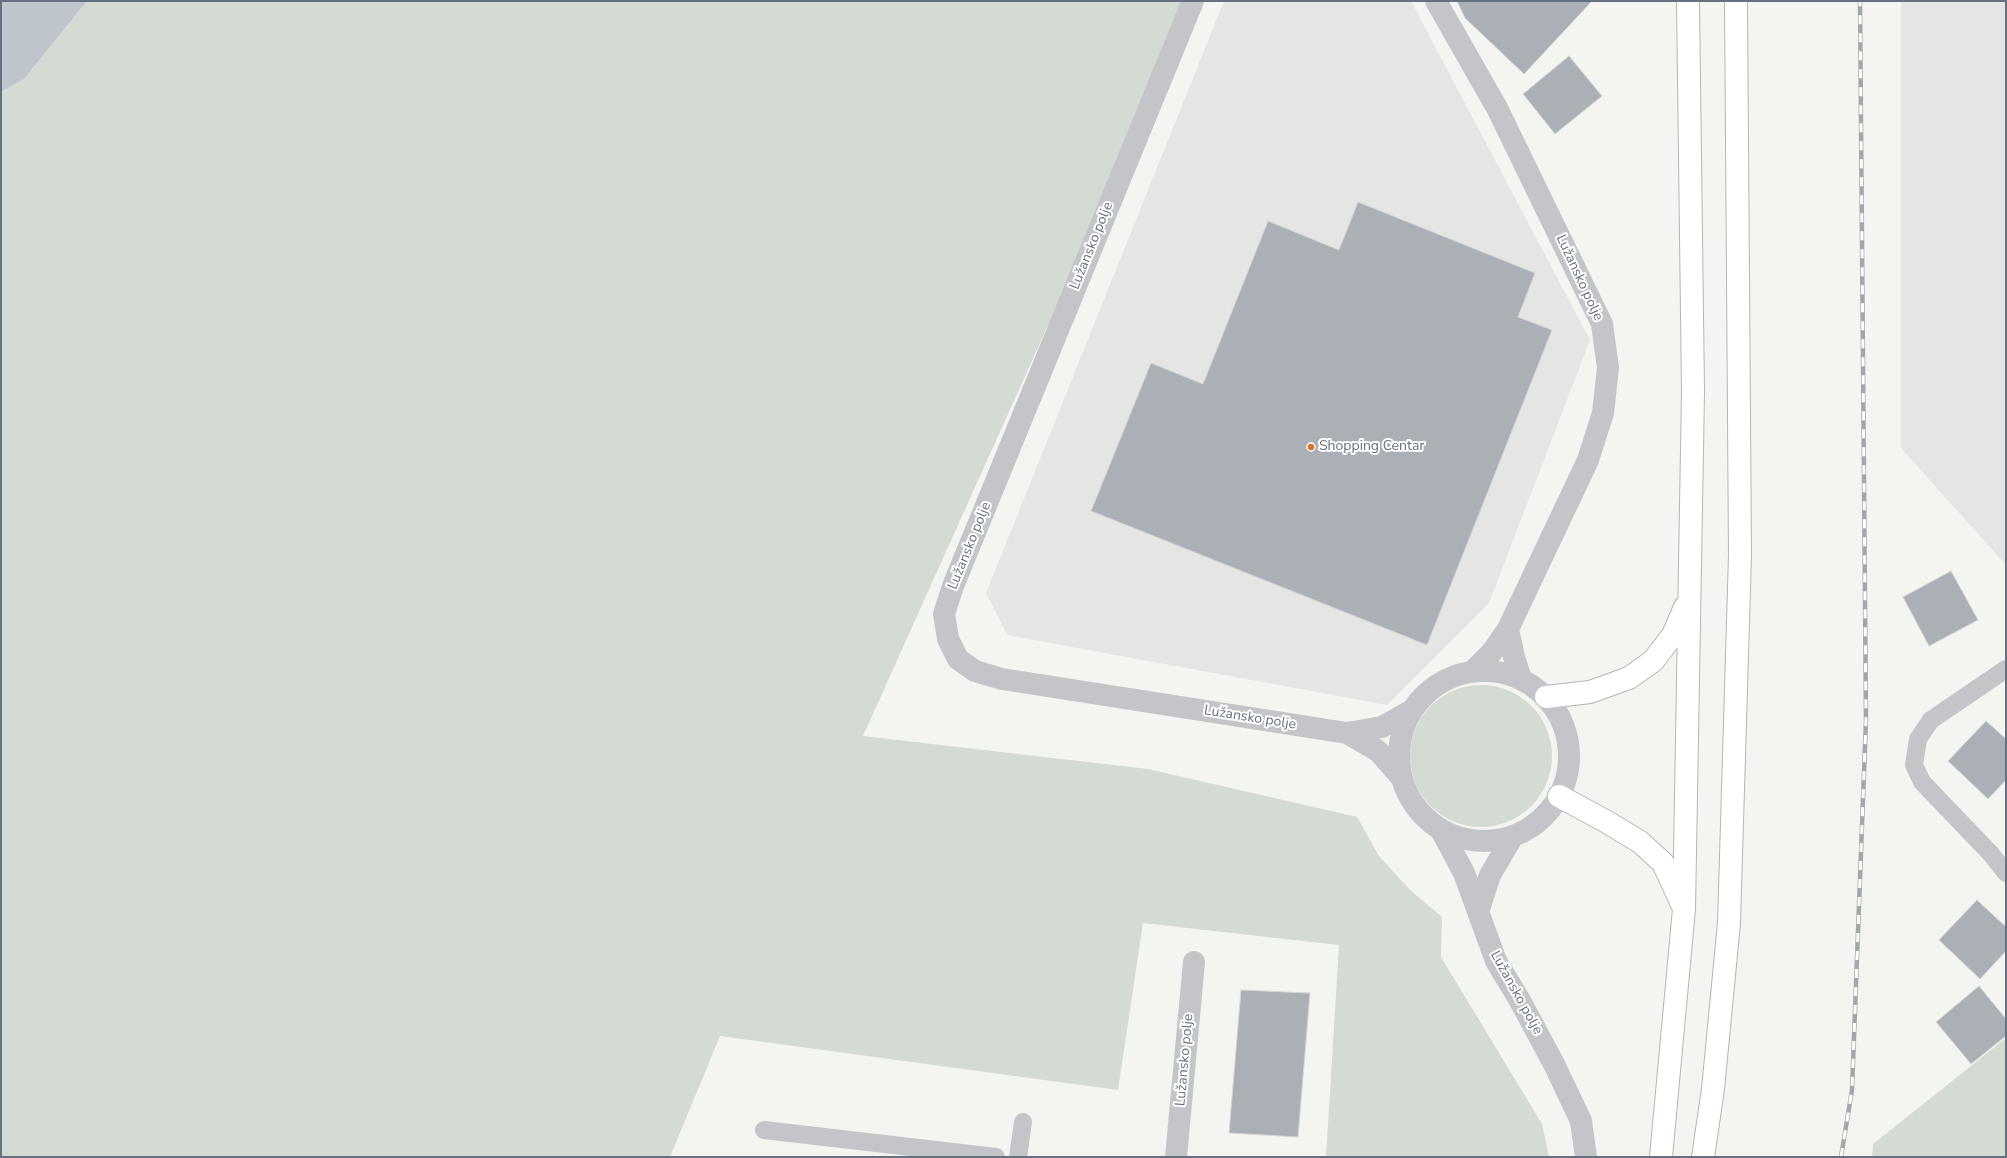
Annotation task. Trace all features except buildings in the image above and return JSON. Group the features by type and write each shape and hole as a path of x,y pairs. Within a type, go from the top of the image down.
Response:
{"highway":[{"path":"1661,1157 1684,909 1693,392 1688,1"},
{"path":"1703,1157 1713,1088 1729,923 1740,555 1736,1"},
{"path":"1546,697 1590,692 1629,678 1653,661 1673,634 1689,597"},
{"path":"1559,796 1640,842 1663,863 1684,909"}],"street":[{"name":"Lužansko polje","path":"1193,1 953,586 944,614 948,639 958,659 975,671 1002,679 1347,733 1382,727 1412,710"},
{"name":"Lužansko polje","path":"1436,1 1497,108 1602,324 1608,368 1603,413 1588,460 1508,629 1492,652 1473,671"},
{"path":"1508,629 1514,657 1521,679"},
{"path":"1473,671 1490,671 1506,673 1521,679 1546,697 1558,714 1566,734 1569,755 1566,776 1559,796 1547,814 1532,827 1513,836 1495,841 1476,842 1458,838 1441,830 1427,820 1416,808 1407,793 1401,777 1399,760 1399,742 1404,725 1412,710 1424,696 1438,684 1455,676 1473,671"},
{"path":"1347,733 1378,751 1401,777"},
{"name":"Lužansko polje","path":"1441,830 1464,873 1496,961 1519,999 1554,1064 1581,1121 1586,1157"},
{"path":"1478,912 1490,875 1513,836"},
{"name":"Lužansko polje","path":"1176,1157 1194,962"}],"lane":[{"path":"2006,670 1931,720 1918,739 1914,766 1922,782 1991,854 2006,873"},
{"path":"1018,1157 1023,1122"},
{"path":"764,1130 996,1157"}],"shaded area":[{"path":"1,1 87,1 24,79 1,92"},
{"path":"87,1 1194,1 863,736 1148,769 1357,817 1379,856 1410,890 1442,917 1441,957 1542,1124 1549,1157 1326,1157 1339,945 1143,923 1118,1090 720,1036 670,1157 1,1157 1,92 24,79"},
{"path":"1224,1 1411,1 1590,340 1489,603 1387,705 1007,635 986,593"},
{"path":"1901,1 2006,1 2006,565 1901,448"},
{"path":"1481,685 1501,688 1508,691 1526,701 1536,711 1549,736 1552,756 1549,776 1546,783 1536,801 1526,811 1501,824 1481,827 1461,824 1454,821 1436,811 1426,801 1413,776 1410,756 1413,736 1416,729 1426,711 1436,701 1461,688"},
{"path":"2006,1038 2006,1157 1872,1157 1873,1144"}],"railway":[{"path":"1841,1157 1852,1090 1866,720 1860,1"}],"place":[{"name":"Shopping Centar","path":"1311,447"}]}
